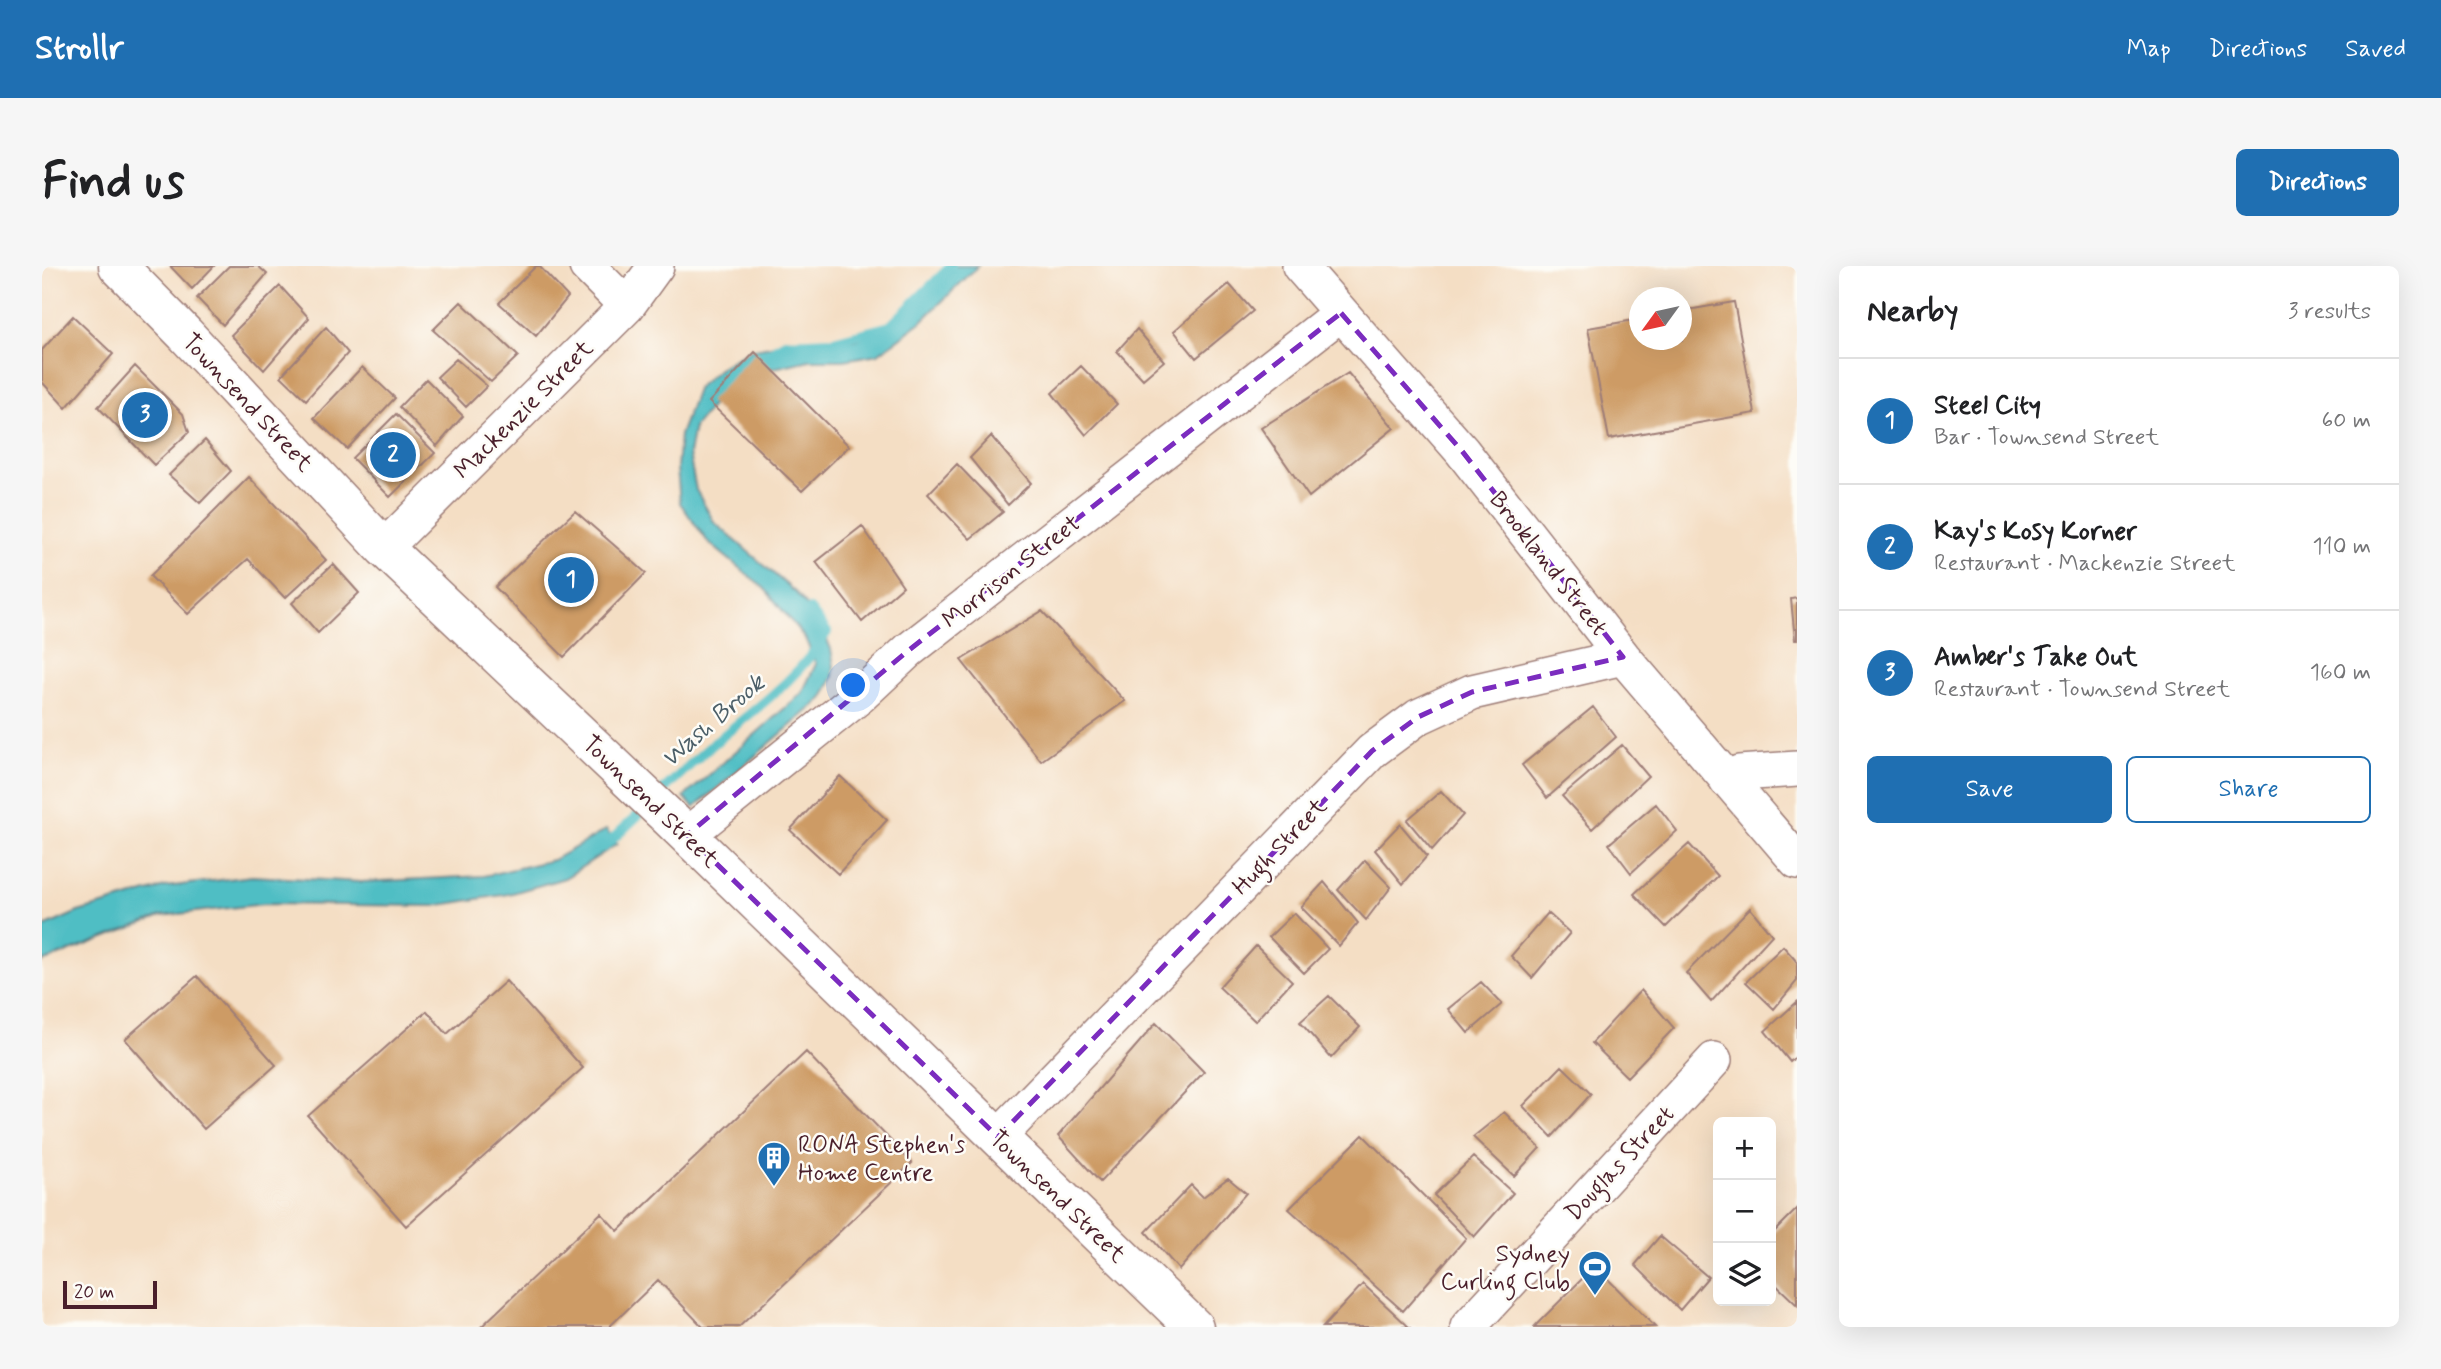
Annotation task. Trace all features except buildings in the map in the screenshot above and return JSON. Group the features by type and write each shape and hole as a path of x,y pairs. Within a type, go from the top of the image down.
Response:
{"main road":[{"name":"Townsend Street","path":"118,266 384,548 677,825 1194,1327"}],"street":[{"path":"587,266 627,306"},
{"name":"Mackenzie Street","path":"384,548 627,306 656,266"},
{"name":"Brookland Street","path":"1300,266 1462,452 1623,657 1797,861"},
{"name":"Morrison Street","path":"677,825 860,695 909,650 1341,313"},
{"name":"Hugh Street","path":"998,1137 1371,751 1418,717 1472,692 1623,657"},
{"path":"1727,780 1739,773 1797,769"},
{"name":"Douglas Street","path":"1468,1327 1714,1060"}],"highlighted area":[{"path":"1341,313 1462,451 1623,657 1472,692 1418,717 1372,751 998,1137 687,835 909,650"}],"water":[{"path":"951,266 978,266 921,322 878,354 844,360 810,360 756,372 720,396 694,427 689,454 696,490 714,522 796,593 818,618 831,649 834,666 833,677 823,698 694,808 684,797 802,693 816,664 805,638 765,589 708,542 680,503 677,468 680,435 698,387 722,366 750,350 785,343 855,340 890,326"},
{"path":"606,830 617,844 565,878 509,894 434,906 264,904 161,916 42,962 42,928 78,912 165,887 252,876 361,882 484,876 553,860"}],"waterway":[{"name":"Wash Brook","path":"776,348 785,343 833,341 890,326 951,266"},
{"name":"Wash Brook","path":"657,796 776,691 816,649 827,632 810,610"},
{"name":"Wash Brook","path":"604,847 647,807"}],"place":[{"name":"Amber's Take Out","path":"145,415"},
{"name":"Kay's Kosy Korner","path":"393,455"},
{"name":"Steel City","path":"571,580"},
{"name":"RONA Stephen's Home Centre","path":"774,1188"},
{"name":"Sydney Curling Club","path":"1595,1297"}]}
